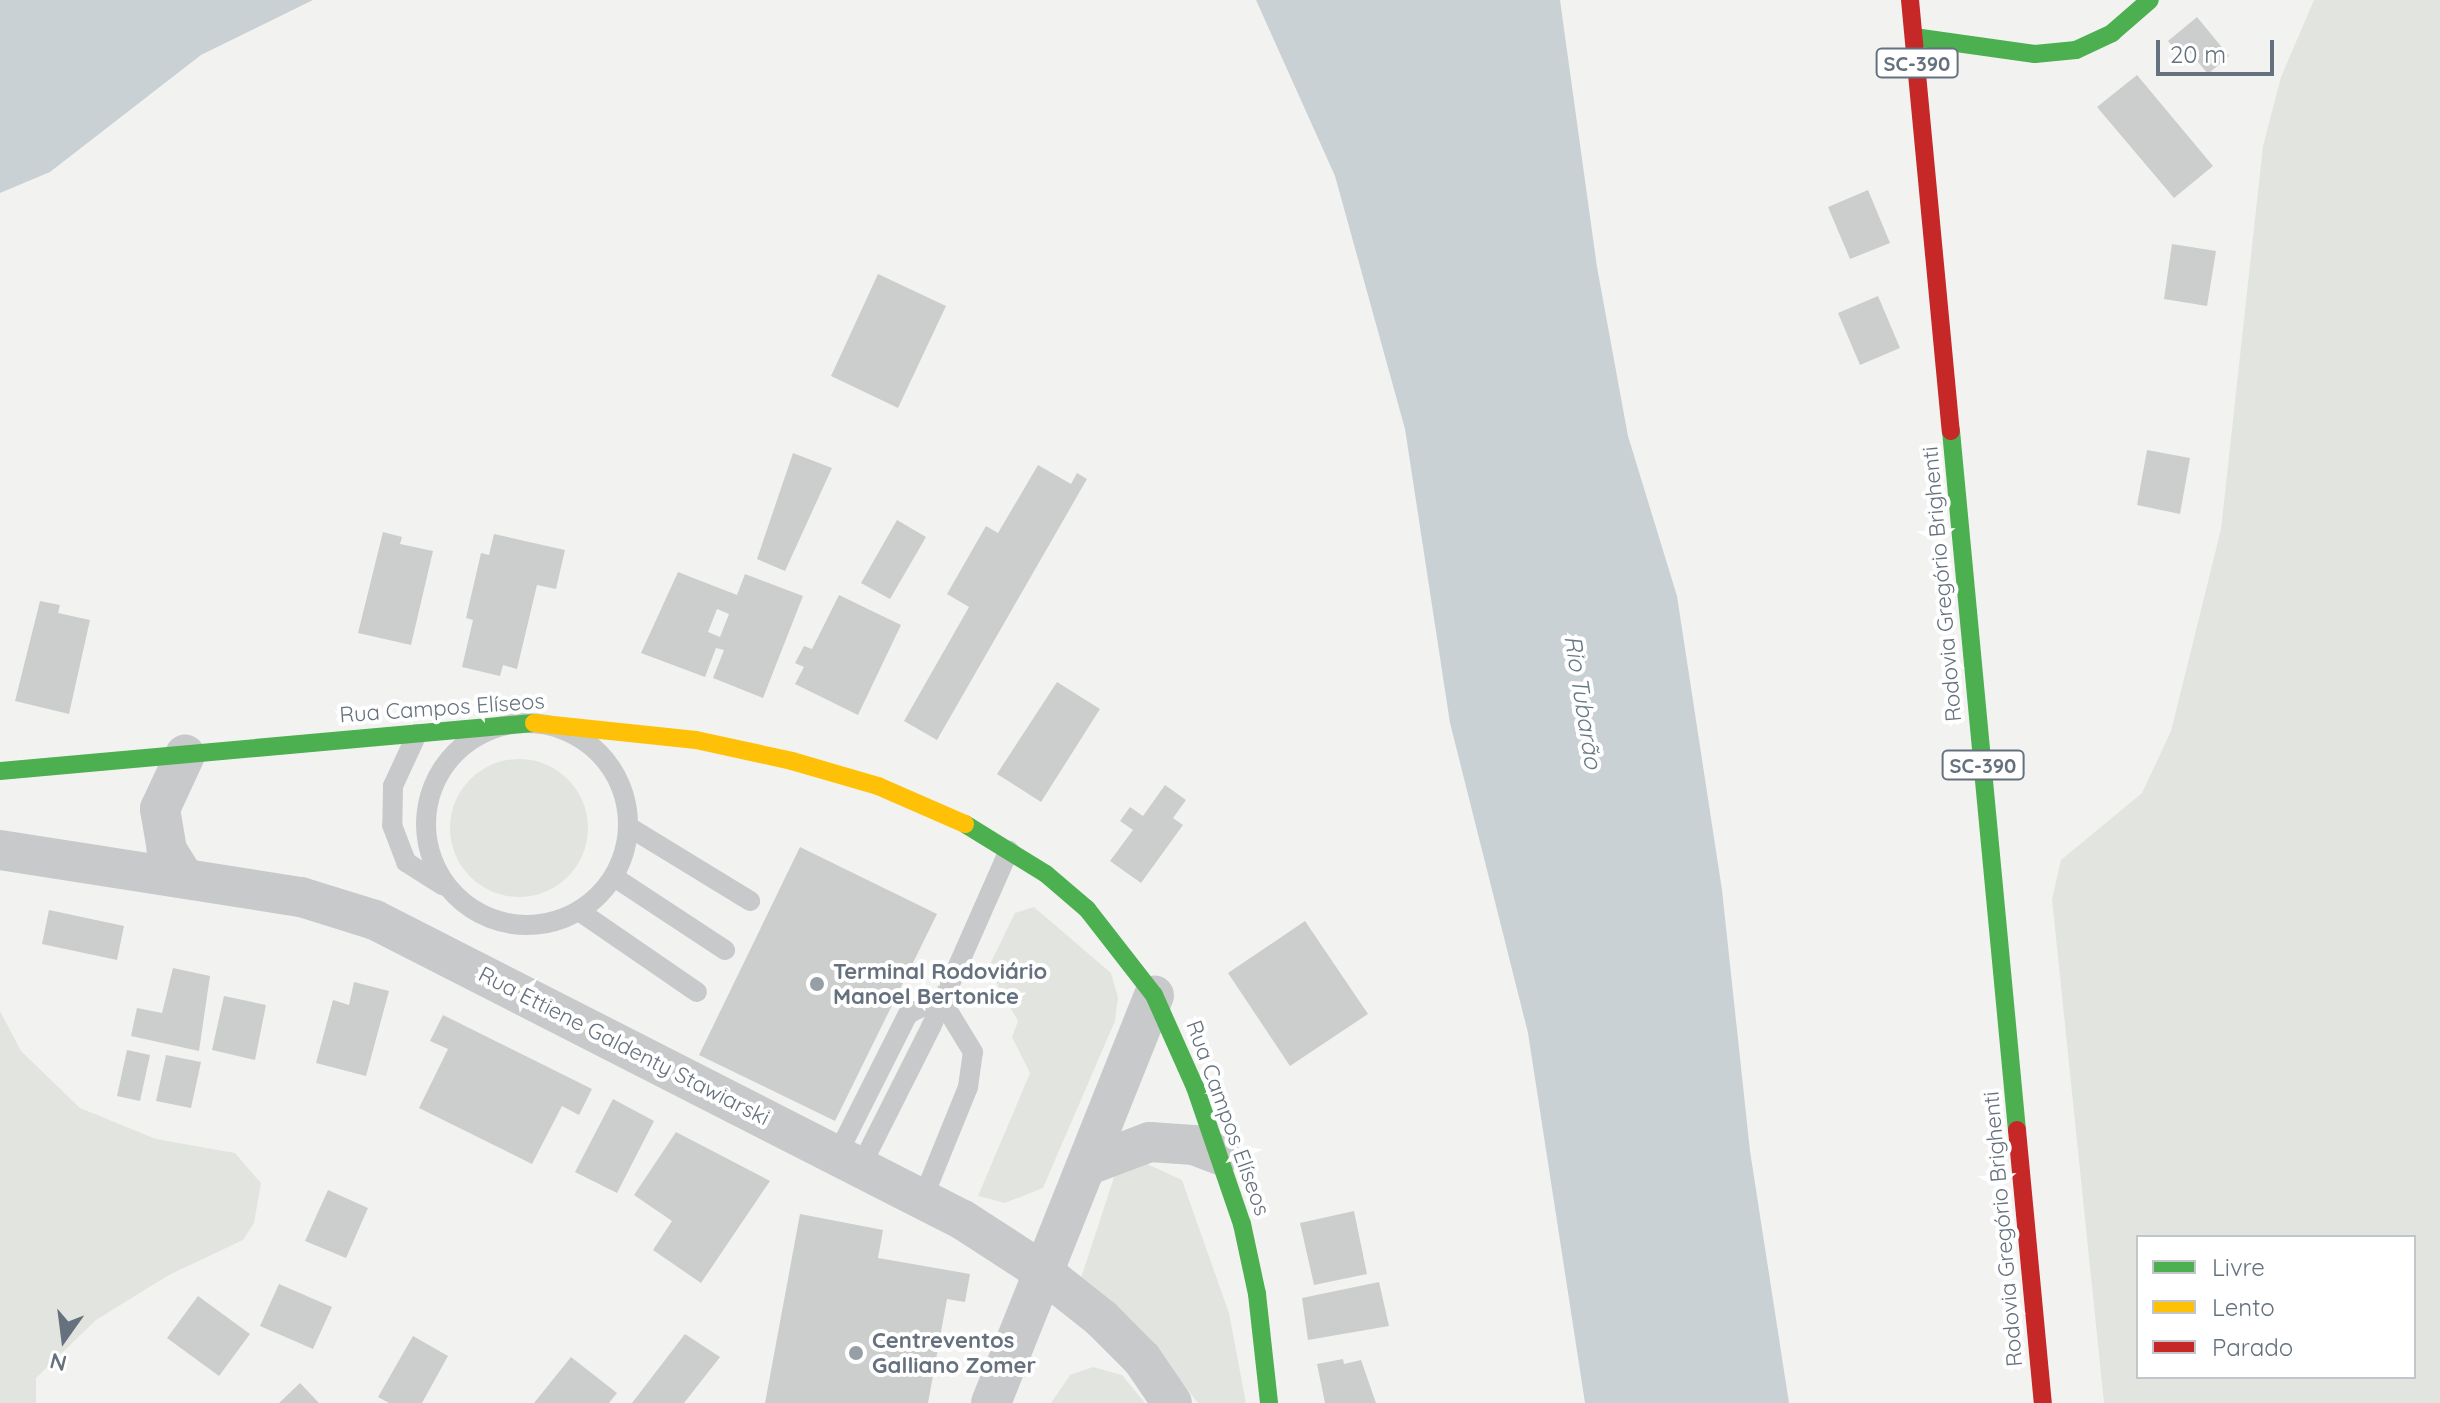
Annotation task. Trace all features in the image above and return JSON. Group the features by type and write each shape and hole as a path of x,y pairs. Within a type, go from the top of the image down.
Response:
{"street":[{"name":"Rodovia Gregório Brighenti","path":"1910,0 2043,1403"},
{"path":"1914,37 2035,54 2076,50 2112,33 2150,0"},
{"name":"Rua Campos Elíseos","path":"0,771 420,730 534,723 696,740 792,761 878,786 952,816 1009,850 1087,909 1154,995 1220,1155 1257,1294 1269,1403"},
{"path":"183,876 167,850 160,809 185,755"},
{"name":"Rua Ettiene Galdenty Stawiarski","path":"0,850 183,876 301,897 375,920 923,1198 1043,1272 1142,1359 1172,1403"},
{"path":"991,1403 1154,995"},
{"path":"1086,1166 1150,1142 1183,1143 1220,1155"}],"lane":[{"path":"420,730 393,786 392,825 406,862 448,888 465,905 509,924 557,921 579,911 614,877 629,827 626,802 603,756 583,740 534,723 505,725 477,735 436,777 425,834 432,862 448,888"},
{"path":"629,827 750,901"},
{"path":"849,1160 908,1014 940,998 1009,850"},
{"path":"614,877 725,950"},
{"path":"579,911 697,992"},
{"path":"923,1198 968,1087 973,1052 940,998"}],"shaded area":[{"path":"2314,0 2440,0 2440,1403 2104,1403 2052,899 2061,860 2142,793 2171,731 2221,529 2263,146 2281,77"},
{"path":"519,759 545,764 568,779 583,802 588,828 583,854 568,877 545,892 519,897 493,892 470,877 455,854 450,828 455,802 470,779 493,764"},
{"path":"1034,907 1111,973 1118,997 1115,1021 1043,1188 1005,1203 978,1196 1030,1073 1012,1037 1018,1021 988,968 1015,913"},
{"path":"0,1011 21,1051 80,1108 156,1139 235,1153 261,1183 254,1223 243,1240 169,1275 96,1320 36,1378 36,1403 0,1403"},
{"path":"1145,1163 1182,1180 1229,1313 1246,1403 1198,1403 1144,1334 1081,1278 1116,1171"},
{"path":"1093,1367 1122,1375 1145,1403 1051,1403 1070,1375"}],"water":[{"path":"0,0 313,0 201,55 50,172 0,193"},
{"name":"Rio Tubarão","path":"1256,0 1560,0 1597,267 1628,436 1677,596 1722,890 1750,1151 1789,1403 1585,1403 1528,1033 1450,723 1405,429 1335,176"}],"building":[{"path":"2197,17 2229,56 2208,74 2188,50 2181,56 2168,41"},
{"path":"2137,75 2213,166 2174,198 2097,107"},
{"path":"1868,190 1890,243 1850,259 1828,207"},
{"path":"2172,244 2216,251 2207,306 2164,299"},
{"path":"878,274 946,306 898,408 831,376"},
{"path":"1878,296 1900,348 1860,365 1838,313"},
{"path":"2147,450 2190,458 2180,514 2137,505"},
{"path":"793,453 832,468 785,571 757,559"},
{"path":"1038,465 1071,484 1077,473 1087,479 937,740 904,721 969,607 947,594 986,526 998,533"},
{"path":"897,520 926,537 890,599 861,583"},
{"path":"383,532 402,537 400,544 433,551 411,645 358,633"},
{"path":"494,534 565,550 556,589 537,585 517,669 503,665 500,676 462,667 473,620 466,618 481,553 489,555"},
{"path":"678,572 737,595 745,574 803,596 763,698 713,678 724,650 716,648 705,677 641,653","holes":["717,609 729,614 720,637 708,632"]},
{"path":"839,595 901,625 858,715 795,684 804,667 795,663 804,646 812,649"},
{"path":"40,601 60,605 58,613 90,620 69,714 15,701"},
{"path":"1057,682 1100,709 1041,802 997,774"},
{"path":"1165,785 1186,800 1173,818 1183,825 1141,883 1110,861 1133,830 1120,821 1130,807 1143,816"},
{"name":"Terminal Rodoviário Manoel Bertonice","path":"800,847 937,914 835,1121 699,1055"},
{"path":"49,910 124,926 117,960 42,944"},
{"path":"1305,921 1368,1014 1290,1066 1228,973"},
{"path":"173,968 210,976 199,1051 131,1036 137,1008 162,1013"},
{"path":"354,982 389,991 366,1076 316,1063 333,1000 349,1005"},
{"path":"224,996 266,1005 255,1060 212,1050"},
{"path":"443,1015 592,1089 579,1115 562,1106 532,1164 419,1108 448,1049 430,1041"},
{"path":"127,1050 150,1055 140,1101 117,1096"},
{"path":"166,1055 201,1062 191,1108 156,1101"},
{"path":"613,1099 654,1121 617,1193 575,1172"},
{"path":"676,1132 770,1181 701,1283 653,1250 672,1221 634,1195"},
{"path":"328,1190 368,1208 346,1258 305,1241"},
{"path":"1354,1211 1367,1274 1314,1285 1300,1223"},
{"name":"Centreventos Galliano Zomer","path":"800,1214 883,1230 878,1258 970,1274 965,1302 947,1299 928,1403 765,1403"},
{"path":"1379,1282 1389,1326 1308,1340 1302,1298"},
{"path":"279,1284 332,1307 313,1349 260,1326"},
{"path":"198,1296 250,1334 219,1376 167,1338"},
{"path":"685,1334 720,1357 684,1403 632,1403"},
{"path":"413,1336 448,1356 422,1403 389,1403 378,1397"},
{"path":"571,1357 617,1393 609,1403 534,1403"},
{"path":"1343,1359 1344,1364 1361,1360 1376,1403 1325,1403 1317,1364"},
{"path":"300,1383 319,1403 279,1403"}],"traffic: fast":[{"path":"1914,37 2035,54 2076,50 2112,33 2150,0"},
{"path":"1951,431 2017,1130"},
{"path":"0,771 534,723"},
{"path":"965,824 1046,874 1087,909 1154,995 1195,1087 1242,1224 1257,1294 1269,1403"}],"traffic: slow":[{"path":"534,723 696,740 792,761 878,786 965,824"}],"traffic: jam":[{"path":"1910,0 1951,431"},
{"path":"2017,1130 2043,1403"}],"place":[{"name":"Terminal Rodoviário Manoel Bertonice","path":"817,984"},
{"name":"Centreventos Galliano Zomer","path":"856,1353"}]}
